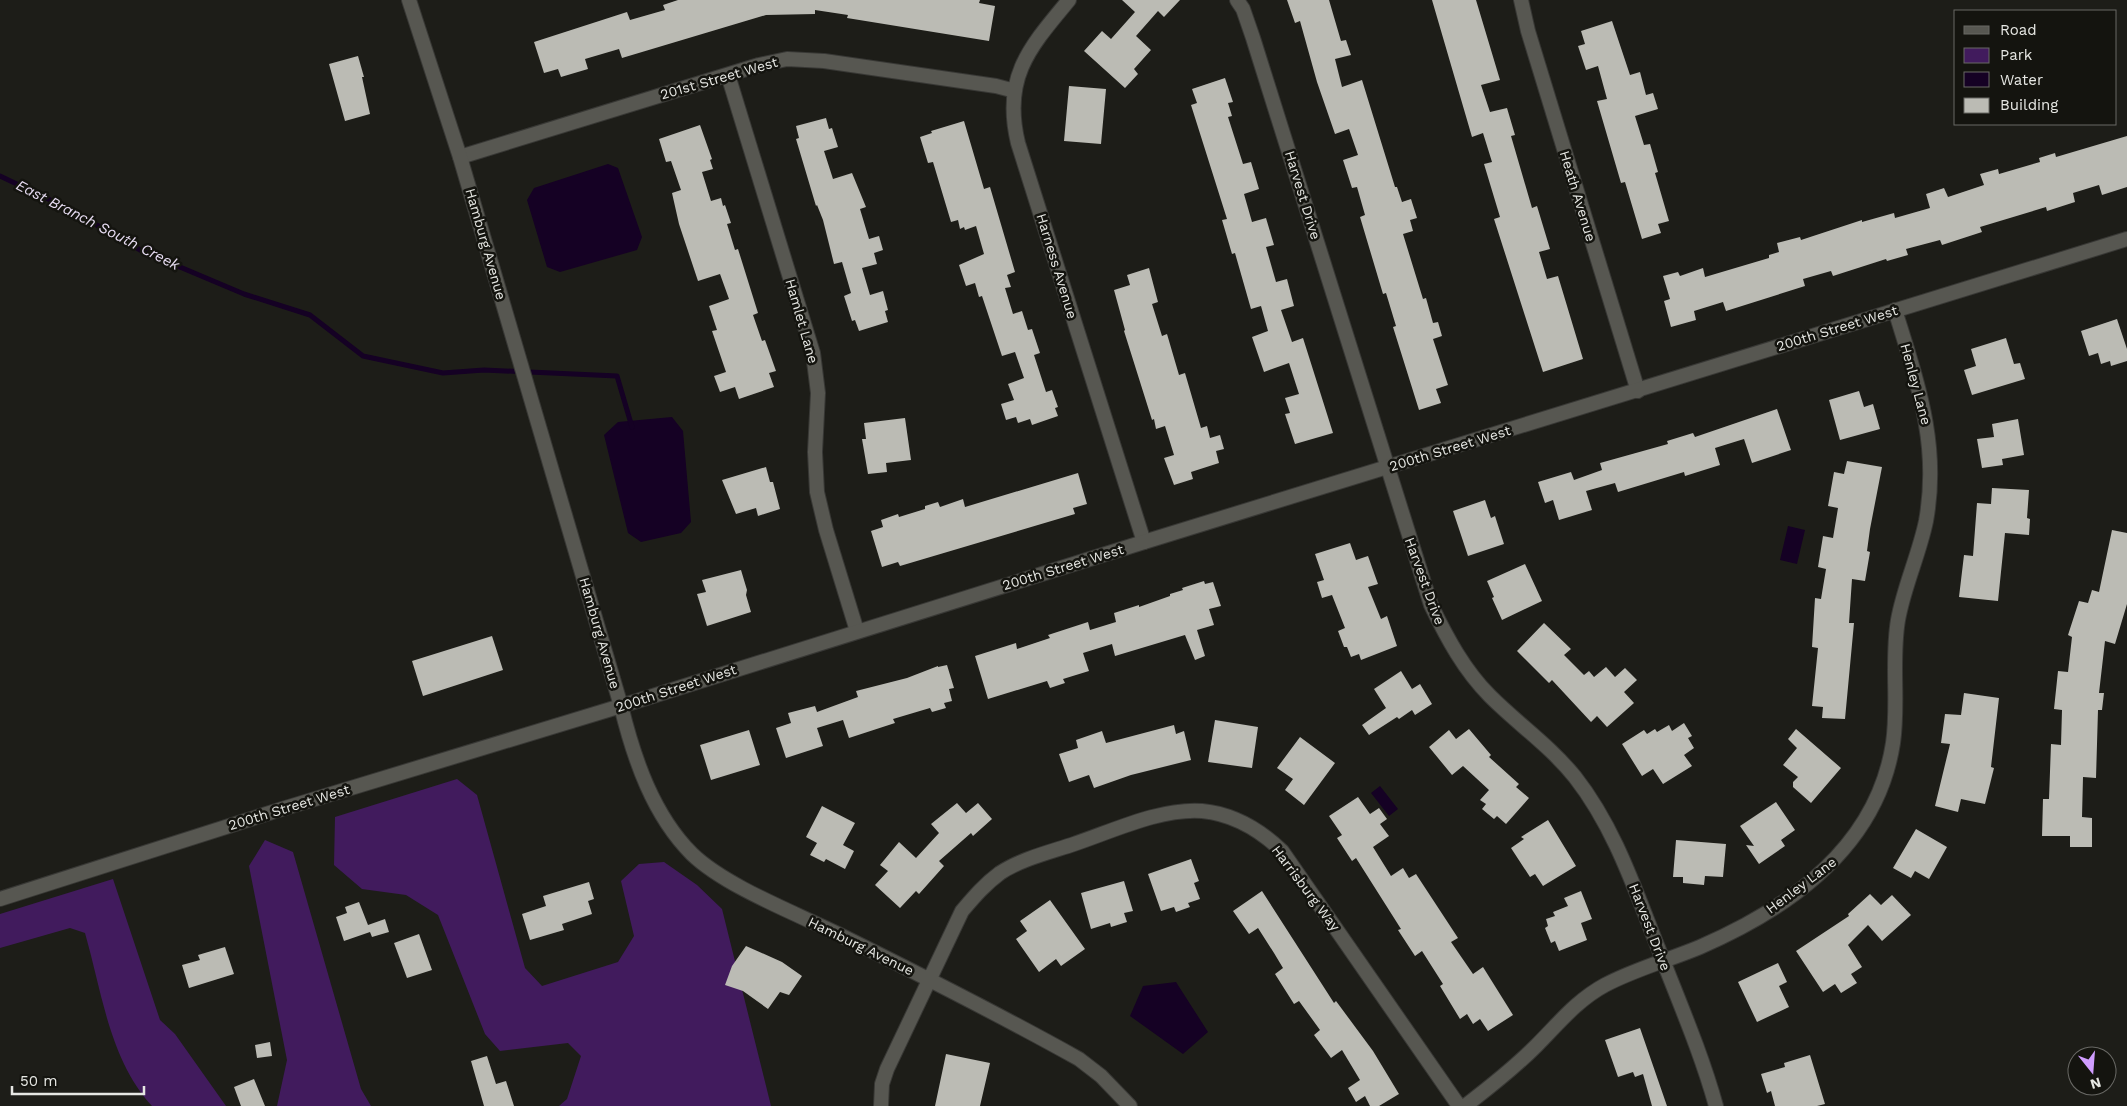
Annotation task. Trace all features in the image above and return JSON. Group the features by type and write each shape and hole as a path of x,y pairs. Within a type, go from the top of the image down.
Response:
{"street":[{"name":"Hamburg Avenue","path":"410,0 460,157 635,753 654,800 669,826 693,855 730,881 931,980 1079,1059 1101,1076 1130,1106"},
{"name":"Harness Avenue","path":"1069,0 1034,42 1024,58 1015,91 1014,123 1018,143 1144,542"},
{"name":"Harvest Drive","path":"1237,0 1243,10 1253,38 1424,584 1446,637 1462,662 1489,695 1558,757 1589,796 1602,817 1617,847 1701,1054 1716,1106"},
{"name":"Heath Avenue","path":"1521,0 1528,31 1638,391"},
{"name":"201st Street West","path":"460,157 728,75 773,62 797,59 960,80 1015,91"},
{"name":"Hamlet Lane","path":"728,75 812,353 818,393 815,452 817,492 826,530 857,631"},
{"name":"200th Street West","path":"0,899 282,809 621,706 1144,542 2127,239"},
{"name":"Henley Lane","path":"1465,1106 1507,1074 1572,1008 1587,996 1620,978 1703,945 1755,919 1785,901 1826,869 1854,838 1883,780 1890,760 1895,726 1894,683 1897,626 1900,607 1926,520 1930,477 1926,414 1894,310"},
{"name":"Harrisburg Way","path":"881,1106 882,1084 887,1069 931,980 962,910 981,888 1002,872 1031,859 1156,816 1186,811 1216,814 1231,818 1259,831 1282,851 1459,1106"}],"green space":[{"path":"457,779 477,795 525,968 542,986 618,962 634,936 621,881 639,864 664,862 697,885 722,909 771,1106 559,1106 567,1099 581,1056 568,1043 500,1051 485,1034 438,915 406,895 362,889 334,865 335,817"},
{"path":"265,840 293,852 361,1089 371,1106 277,1106 287,1060 249,866"},
{"path":"113,879 160,1020 175,1034 226,1106 152,1106 137,1087 116,1046 102,1001 85,933 70,928 0,948 0,914"}],"water":[{"path":"608,164 618,168 642,237 637,250 560,272 547,267 527,200 534,188"},
{"path":"672,417 683,431 691,522 681,533 641,542 628,533 604,435 618,422"},
{"path":"1788,526 1805,530 1797,564 1780,560"},
{"path":"1380,786 1398,809 1389,816 1371,793"},
{"path":"1176,982 1208,1032 1183,1054 1130,1016 1143,986"}],"building":[{"path":"678,0 980,0 979,3 995,6 989,41 847,18 848,15 815,10 815,14 766,15 622,58 619,49 585,59 588,69 561,77 558,69 544,73 534,42 627,12 630,20 665,10 663,5"},
{"path":"1122,0 1180,0 1164,17 1158,11 1136,36 1151,50 1134,69 1138,74 1125,88 1084,51 1102,31 1111,39 1135,12"},
{"path":"1287,0 1329,0 1341,41 1346,40 1351,55 1335,59 1342,87 1362,80 1395,187 1397,187 1402,202 1411,199 1417,218 1410,220 1413,231 1403,234 1423,299 1426,298 1433,323 1438,322 1442,336 1433,339 1448,385 1436,389 1441,403 1419,410 1393,327 1396,326 1386,293 1383,294 1360,217 1365,215 1357,187 1352,188 1343,160 1358,155 1349,129 1335,134 1317,82 1300,21 1295,23"},
{"path":"1432,0 1476,0 1500,80 1481,85 1490,112 1507,108 1515,135 1511,136 1532,208 1537,206 1550,249 1539,252 1547,279 1558,276 1583,359 1543,372 1494,219 1500,217 1484,164 1492,162 1483,133 1472,137"},
{"path":"1612,21 1630,75 1640,72 1646,95 1653,93 1658,109 1635,116 1644,145 1650,144 1658,172 1655,173 1669,221 1658,224 1661,233 1642,239 1625,182 1621,183 1597,101 1607,99 1598,66 1586,70 1578,46 1585,44 1581,31"},
{"path":"358,56 364,77 362,77 370,114 345,121 329,64"},
{"path":"1225,78 1233,102 1228,103 1232,116 1228,117 1243,164 1251,162 1259,189 1244,194 1252,222 1266,218 1274,245 1266,247 1276,282 1287,279 1294,306 1281,310 1292,342 1303,338 1333,433 1295,444 1285,414 1290,413 1285,398 1299,394 1289,363 1264,372 1252,337 1268,331 1261,306 1251,309 1235,253 1232,254 1222,220 1227,219 1191,105 1197,103 1192,89"},
{"path":"1069,86 1106,89 1101,144 1064,141"},
{"path":"826,118 829,129 832,128 838,147 824,151 833,179 852,173 866,207 860,209 869,239 879,236 883,250 874,253 877,264 862,268 870,295 883,291 888,310 885,311 888,322 859,331 855,320 852,321 844,296 851,293 842,262 834,264 823,220 816,206 796,139 799,138 796,126"},
{"path":"964,121 984,189 990,187 1015,272 1007,275 1011,287 1005,288 1013,314 1022,311 1028,330 1032,329 1040,353 1034,355 1046,392 1052,390 1058,407 1055,408 1058,416 1032,425 1030,419 1018,423 1016,417 1006,420 1001,404 1014,400 1008,384 1024,378 1015,352 1002,356 982,296 979,297 975,283 966,286 959,265 984,254 976,226 965,230 964,227 960,229 958,220 951,222 933,162 928,163 920,137 932,133 931,131"},
{"path":"700,125 712,159 710,160 713,169 702,172 711,201 721,198 723,206 725,205 731,223 727,224 735,250 738,249 758,313 753,315 762,341 765,340 776,371 769,373 774,387 739,399 735,387 720,392 714,376 726,372 712,331 717,330 709,306 729,299 720,274 698,281 679,224 672,193 681,190 671,161 666,162 659,139"},
{"path":"2127,136 2127,187 2102,195 2099,185 2073,193 2075,202 2047,211 2046,207 1980,227 1982,232 1942,245 1940,240 1906,249 1908,255 1887,261 1886,259 1833,276 1831,271 1803,279 1805,286 1726,311 1723,302 1694,311 1696,320 1671,327 1664,301 1670,299 1663,276 1678,272 1680,276 1703,268 1705,277 1769,258 1769,255 1779,252 1777,243 1800,237 1801,240 1862,220 1862,222 1894,213 1895,218 1930,208 1926,194 1944,188 1948,197 1984,185 1980,174 1998,169 1999,174 2040,162 2039,158 2055,153 2056,157"},
{"path":"1149,268 1158,302 1152,304 1162,336 1167,334 1179,375 1185,373 1201,428 1207,426 1210,438 1220,435 1224,449 1216,451 1219,463 1191,472 1193,479 1174,485 1164,458 1174,455 1165,426 1156,429 1154,419 1152,420 1124,331 1114,290 1130,285 1127,275"},
{"path":"2117,319 2127,349 2127,361 2111,366 2110,361 2101,364 2098,353 2089,356 2081,331"},
{"path":"2006,338 2014,364 2020,363 2025,379 1972,395 1964,370 1976,366 1971,349"},
{"path":"1859,391 1864,407 1873,404 1880,429 1840,440 1829,400"},
{"path":"1777,409 1791,450 1752,463 1744,439 1715,448 1720,465 1685,476 1684,472 1618,492 1615,483 1586,491 1592,510 1559,520 1553,500 1545,503 1538,482 1571,472 1574,480 1602,470 1600,463 1668,444 1667,441 1693,433 1695,437"},
{"path":"905,418 911,460 886,463 887,472 868,474 862,439 866,439 864,423"},
{"path":"2018,419 2024,455 2002,459 2003,465 1982,468 1977,439 1994,437 1992,424"},
{"path":"1847,461 1882,467 1870,529 1867,551 1870,552 1865,581 1852,579 1849,623 1854,623 1845,719 1822,718 1823,707 1812,706 1818,648 1812,647 1815,598 1821,599 1826,569 1818,567 1823,536 1833,538 1838,508 1828,506 1834,472 1844,474"},
{"path":"766,467 770,482 773,482 780,509 758,516 756,508 736,514 722,480"},
{"path":"1078,473 1087,504 1073,508 1075,514 900,566 898,562 882,567 871,531 883,527 881,520 898,514 899,517 925,509 925,506 938,502 940,507 963,499 965,507"},
{"path":"1992,488 2029,490 2027,518 2030,519 2029,535 2005,533 1998,601 1959,597 1964,555 1973,556 1977,503 1991,504"},
{"path":"1485,500 1491,518 1495,516 1504,544 1468,556 1453,511"},
{"path":"2112,530 2127,533 2127,604 2115,644 2105,641 2099,693 2104,693 2102,710 2098,710 2096,778 2083,777 2082,817 2092,818 2092,847 2070,847 2070,836 2042,836 2043,799 2049,799 2051,744 2061,745 2062,710 2054,709 2058,671 2068,672 2072,637 2068,635 2079,601 2088,603 2092,590 2099,592"},
{"path":"1350,543 1356,560 1368,556 1378,584 1368,587 1381,619 1387,616 1397,646 1361,660 1359,654 1351,657 1347,647 1344,647 1338,631 1345,628 1332,595 1322,598 1317,582 1324,580 1315,554"},
{"path":"1525,564 1542,601 1502,620 1487,581"},
{"path":"741,570 751,612 707,626 697,594 706,592 702,580"},
{"path":"1204,581 1205,584 1213,582 1221,606 1209,609 1214,625 1197,630 1205,656 1195,660 1185,635 1115,656 1112,644 1083,653 1089,671 1063,679 1065,683 1050,688 1047,681 988,699 975,656 1016,643 1017,649 1050,638 1048,635 1088,622 1090,630 1116,622 1114,613 1139,605 1139,607 1170,596 1170,594 1183,590 1182,588"},
{"path":"1544,623 1571,649 1564,655 1584,675 1589,671 1594,677 1606,667 1615,677 1625,668 1637,680 1624,692 1634,703 1607,727 1597,716 1591,722 1552,680 1549,683 1517,651"},
{"path":"492,636 503,670 423,696 412,661"},
{"path":"947,665 954,688 949,689 952,701 944,703 946,708 932,712 930,708 893,719 895,723 849,738 843,720 817,728 823,746 786,758 776,728 791,723 788,713 815,706 817,712 858,697 856,691 907,678 938,666"},
{"path":"1401,671 1412,689 1420,684 1432,704 1415,715 1412,710 1399,719 1397,717 1369,735 1362,725 1386,708 1374,689"},
{"path":"1964,693 1999,698 1991,767 1994,768 1985,804 1961,799 1958,812 1935,806 1950,744 1941,743 1945,714 1961,715"},
{"path":"1215,720 1258,727 1252,768 1208,762"},
{"path":"1684,723 1692,736 1688,738 1694,748 1684,755 1692,766 1663,784 1653,769 1642,776 1622,744 1644,730 1647,734 1655,729 1657,732 1669,725 1672,731"},
{"path":"1174,725 1176,734 1184,731 1191,760 1131,775 1094,788 1089,775 1069,782 1059,754 1078,748 1076,740 1102,731 1106,743"},
{"path":"1469,729 1491,755 1489,757 1519,784 1516,787 1529,798 1506,824 1497,816 1494,819 1482,809 1486,804 1480,800 1489,790 1463,766 1452,775 1429,747 1449,730 1456,739"},
{"path":"1796,729 1841,768 1811,803 1793,787 1793,782 1798,777 1783,765 1797,748 1788,739"},
{"path":"749,730 760,765 711,780 700,745"},
{"path":"1300,737 1335,763 1304,805 1285,790 1293,779 1277,768"},
{"path":"1358,797 1370,814 1379,808 1387,819 1380,824 1389,836 1373,847 1391,876 1403,868 1409,878 1416,874 1458,938 1451,942 1473,974 1483,967 1513,1015 1488,1031 1480,1019 1473,1024 1467,1014 1460,1019 1440,986 1443,984 1422,951 1415,956 1398,930 1401,929 1356,858 1352,861 1337,838 1342,835 1329,816"},
{"path":"1776,802 1795,830 1781,840 1785,846 1759,864 1746,845 1754,846 1740,826"},
{"path":"957,803 966,813 978,803 992,819 973,836 971,833 939,861 944,866 919,894 916,891 900,908 875,885 888,871 880,865 899,842 916,858 939,833 931,824"},
{"path":"822,806 855,823 843,845 854,851 845,869 826,859 824,862 810,855 817,843 806,837"},
{"path":"1548,820 1576,866 1543,886 1535,874 1530,877 1511,848 1524,839 1521,837"},
{"path":"1916,829 1947,847 1929,879 1915,871 1911,878 1893,868"},
{"path":"1676,840 1726,844 1723,877 1705,876 1704,885 1683,883 1683,877 1673,877"},
{"path":"1191,859 1199,881 1194,883 1200,899 1188,903 1190,907 1176,912 1174,907 1161,911 1148,874"},
{"path":"1124,881 1133,911 1124,913 1127,922 1111,927 1110,923 1091,929 1081,893"},
{"path":"589,882 594,899 588,901 592,914 562,924 564,930 530,940 522,914 546,906 543,896"},
{"path":"1262,891 1334,1003 1336,1001 1373,1051 1399,1094 1379,1106 1370,1106 1365,1096 1356,1102 1348,1088 1360,1080 1342,1050 1331,1058 1314,1035 1320,1030 1299,1001 1294,1004 1275,974 1283,968 1258,928 1249,934 1233,911"},
{"path":"1581,891 1592,919 1581,923 1587,940 1559,951 1555,941 1551,943 1545,928 1548,926 1546,919 1555,916 1553,912 1568,906 1564,898"},
{"path":"1870,894 1881,905 1892,895 1911,915 1882,941 1868,925 1848,945 1862,967 1851,974 1857,983 1841,993 1835,984 1823,992 1796,951 1849,916 1848,914"},
{"path":"1050,900 1085,949 1061,966 1056,959 1039,972 1016,939 1027,931 1020,921"},
{"path":"359,902 368,925 385,919 389,932 372,937 370,932 344,941 336,917 347,913 345,907"},
{"path":"419,934 432,970 407,978 394,943"},
{"path":"746,946 782,962 802,976 789,995 780,992 768,1009 743,991 725,985 732,966"},
{"path":"225,947 234,974 189,988 182,965 200,960 198,955"},
{"path":"1778,963 1787,982 1779,986 1789,1007 1757,1022 1738,982"},
{"path":"1640,1028 1667,1106 1652,1106 1643,1074 1635,1077 1633,1072 1618,1077 1605,1040"},
{"path":"270,1042 272,1056 257,1058 255,1045"},
{"path":"946,1054 990,1063 980,1106 935,1106"},
{"path":"1810,1055 1825,1104 1817,1106 1775,1106 1771,1091 1767,1093 1761,1074 1785,1067 1784,1063"},
{"path":"487,1056 496,1084 506,1081 514,1106 484,1106 471,1061"},
{"path":"254,1079 265,1106 241,1106 234,1087"}],"waterway":[{"name":"East Branch South Creek","path":"0,176 67,208 142,251 244,294 310,315 363,356 443,373 484,370 617,376 632,427"}]}
